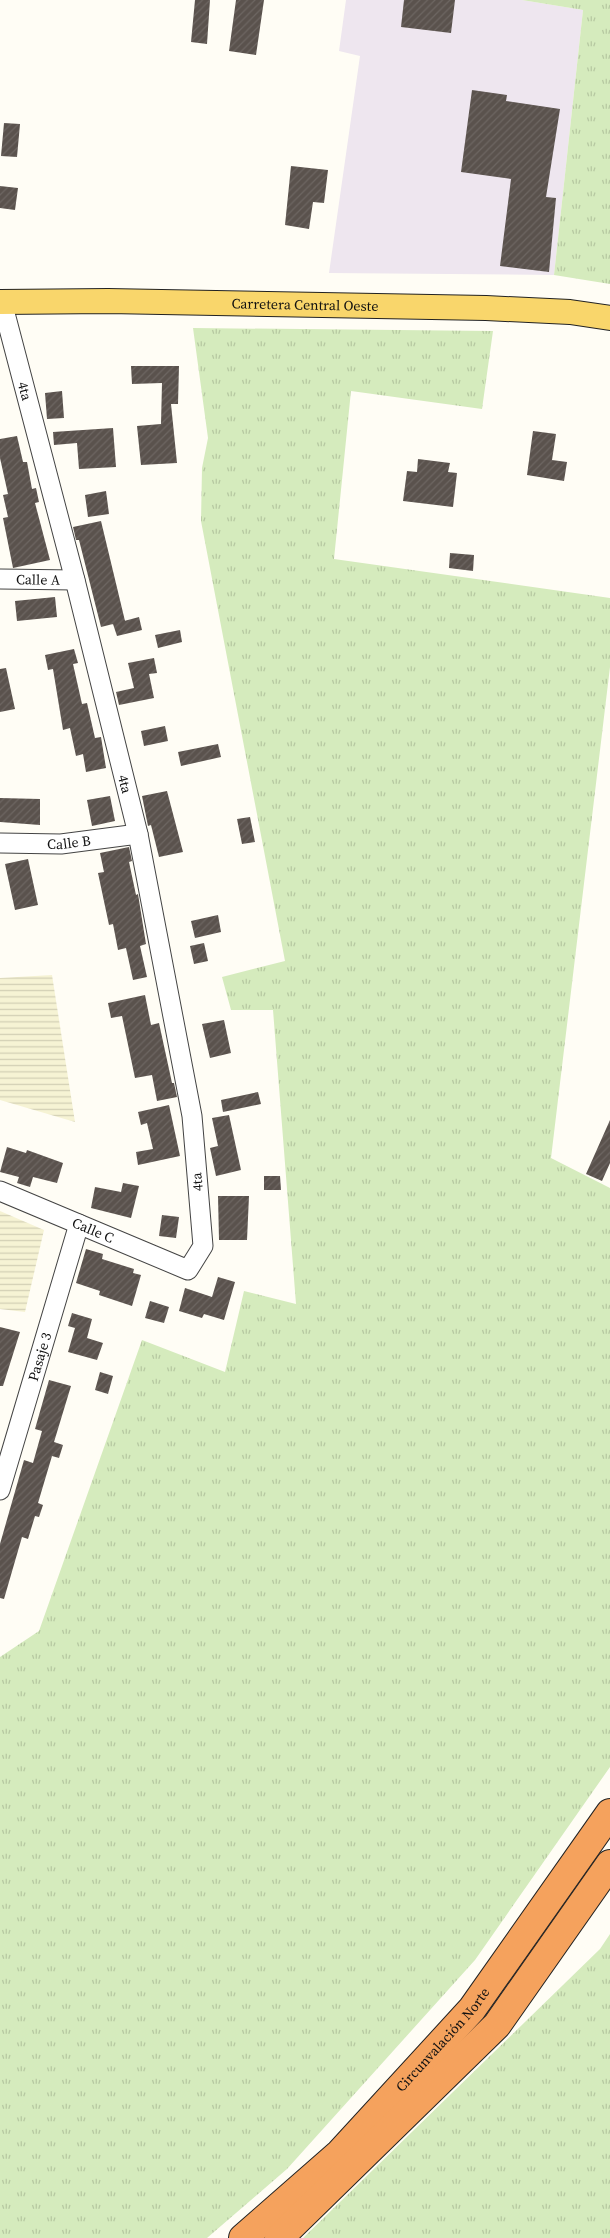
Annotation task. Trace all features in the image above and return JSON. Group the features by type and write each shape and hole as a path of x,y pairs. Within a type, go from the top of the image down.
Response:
{"highway":[{"name":"Circunvalación Norte","path":"242,2238 340,2153 472,2009 610,1813"},
{"name":"Circunvalación Norte","path":"279,2238 497,2025 610,1864"},
{"path":"496,1975 517,1997"}],"main road":[{"name":"Carretera Central Oeste","path":"1,302 118,301 476,308 570,312 610,318"}],"street":[{"name":"4ta","path":"1,302 75,580 138,834 192,1116 203,1246 188,1270"},
{"name":"Calle A","path":"0,579 75,580"},
{"name":"Calle B","path":"0,843 61,844 138,834"},
{"name":"Calle C","path":"0,1191 188,1270"},
{"name":"Pasaje 3","path":"0,1490 79,1224"}],"shaded area":[{"path":"346,0 522,0 583,10 554,275 329,273 360,56 339,51"},
{"path":"52,975 75,1122 0,1100 0,978"},
{"path":"0,1211 44,1230 25,1312 0,1309"}],"green space":[{"path":"522,0 610,0 610,284 554,275 583,10"},
{"path":"193,328 493,331 482,409 351,391 334,559 610,598 610,667 551,1158 610,1188 610,1767 475,1960 287,2169 207,2238 0,2238 0,1657 39,1631 142,1340 225,1372 244,1291 296,1304 273,1010 231,1010 222,977 285,961 201,521 202,468 208,438"},
{"path":"610,1934 610,2238 303,2238 600,1949"}],"building":[{"path":"195,0 210,0 207,44 191,42"},
{"path":"236,0 264,0 256,55 229,51"},
{"path":"404,0 455,0 451,33 401,27"},
{"path":"472,90 507,95 506,101 560,109 546,197 556,198 549,272 500,266 511,179 461,172"},
{"path":"4,123 20,124 17,157 1,156"},
{"path":"291,166 328,170 324,203 313,202 309,229 285,225"},
{"path":"0,186 18,188 15,210 0,208"},
{"path":"131,366 179,366 178,404 171,404 177,463 141,465 137,426 161,424 162,383 132,384"},
{"path":"62,391 64,418 47,419 45,393"},
{"path":"113,428 116,467 79,469 77,443 54,445 53,432"},
{"path":"533,431 556,434 552,460 567,462 564,481 527,475"},
{"path":"17,436 23,462 27,462 32,489 36,488 39,502 35,503 50,560 13,568 3,518 8,517 3,495 8,494 0,458 0,439"},
{"path":"418,459 450,463 448,472 457,473 453,507 403,501 407,471 417,472"},
{"path":"106,491 109,514 88,517 85,495"},
{"path":"101,521 125,621 101,627 79,540 76,540 73,527"},
{"path":"450,553 474,555 473,571 449,568"},
{"path":"55,597 57,617 17,621 15,601"},
{"path":"139,617 142,630 117,636 113,624"},
{"path":"180,630 182,642 158,648 155,635"},
{"path":"74,649 78,663 73,664 82,704 87,703 95,738 101,737 106,768 86,772 83,754 76,756 70,728 63,730 53,669 48,670 45,655"},
{"path":"154,658 157,673 149,674 154,698 119,705 116,692 134,688 128,663"},
{"path":"6,668 15,709 0,712 0,669"},
{"path":"165,726 168,741 144,746 141,731"},
{"path":"218,744 221,757 181,766 178,752"},
{"path":"167,791 183,852 159,857 151,825 148,826 142,796"},
{"path":"110,796 115,821 92,826 87,800"},
{"path":"0,798 40,799 40,825 0,822"},
{"path":"250,817 255,842 242,844 237,819"},
{"path":"129,847 132,861 129,862 136,895 138,894 146,944 140,946 147,977 133,980 126,948 118,950 113,924 109,925 98,873 104,872 100,853"},
{"path":"28,859 38,905 15,910 5,864"},
{"path":"218,915 221,932 195,938 191,921"},
{"path":"204,943 208,961 194,964 190,946"},
{"path":"145,995 151,1025 159,1023 172,1083 174,1083 177,1097 157,1101 152,1075 135,1078 122,1016 111,1018 108,1003"},
{"path":"224,1020 231,1053 210,1058 202,1024"},
{"path":"258,1092 261,1104 223,1112 221,1100"},
{"path":"169,1105 180,1156 138,1165 136,1152 153,1149 147,1123 141,1125 138,1112"},
{"path":"229,1115 241,1170 216,1176 210,1148 218,1146 212,1118"},
{"path":"610,1120 610,1163 602,1181 586,1174"},
{"path":"7,1147 26,1153 27,1150 63,1163 57,1183 33,1177 30,1187 17,1183 19,1177 0,1172"},
{"path":"264,1176 280,1176 281,1190 264,1190"},
{"path":"123,1183 139,1186 131,1218 91,1208 95,1187 121,1192"},
{"path":"218,1196 249,1196 247,1240 219,1240"},
{"path":"162,1215 179,1217 176,1238 159,1236"},
{"path":"86,1249 103,1254 102,1259 134,1269 133,1273 141,1275 132,1306 99,1295 100,1291 76,1283"},
{"path":"218,1277 235,1282 224,1320 204,1314 202,1318 179,1311 185,1288 212,1297"},
{"path":"150,1301 169,1307 164,1323 145,1318"},
{"path":"72,1313 92,1319 87,1338 103,1343 97,1360 68,1352 75,1328 68,1326"},
{"path":"0,1327 20,1332 3,1386 0,1386"},
{"path":"100,1372 113,1376 108,1394 95,1390"},
{"path":"49,1380 71,1386 54,1442 63,1445 59,1458 52,1456 38,1503 43,1505 39,1517 35,1516 28,1539 22,1537 4,1599 0,1598 0,1544 24,1460 33,1463 42,1431 35,1429"}]}
